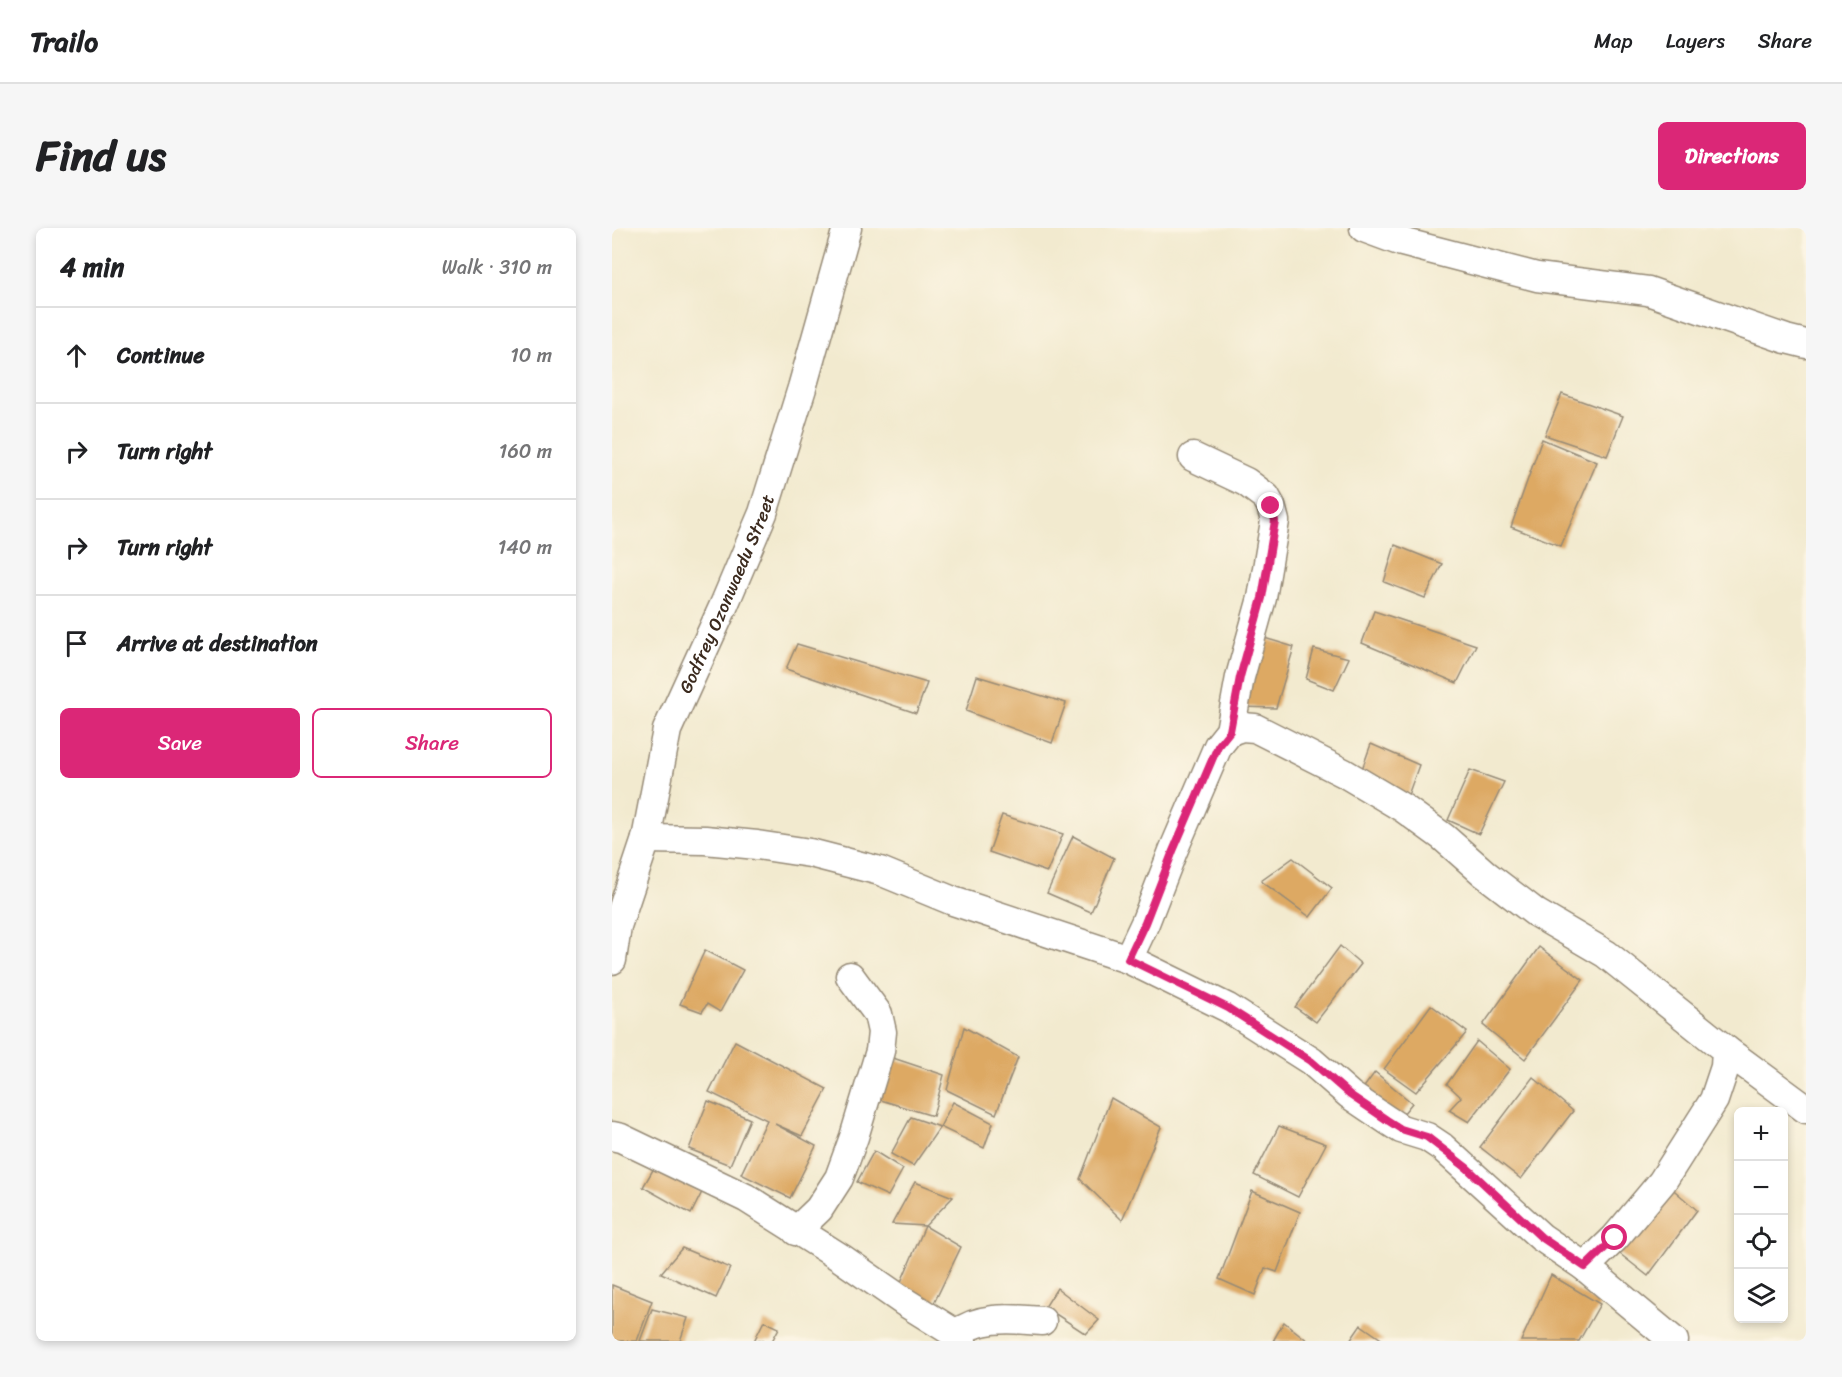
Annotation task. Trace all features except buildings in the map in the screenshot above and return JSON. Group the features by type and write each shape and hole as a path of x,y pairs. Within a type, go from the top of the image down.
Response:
{"street":[{"name":"Godfrey Ozonwaedu Street","path":"612,960 614,924 646,839 667,730 763,513 802,388 847,228"},
{"path":"1364,228 1402,242 1537,277 1648,291 1806,344"},
{"path":"1128,959 1218,746 1230,731 1240,677 1262,598 1275,521 1266,497 1245,482 1193,457"},
{"path":"1230,731 1242,727 1255,728 1344,773 1403,808 1443,837 1485,874 1536,913 1606,954 1726,1050 1806,1109"},
{"path":"646,839 757,844 822,856 879,871 953,901 1128,959 1228,1008 1311,1061 1350,1095 1387,1120 1401,1129 1427,1137 1467,1168 1541,1237 1585,1267 1674,1341"},
{"path":"796,1231 819,1209 839,1178 880,1051 882,1032 878,1014 850,976"},
{"path":"1585,1267 1615,1238 1662,1182 1714,1100 1725,1067 1726,1050"},
{"path":"1714,1100 1732,1087 1763,1076"},
{"path":"612,1136 621,1138 746,1198 959,1337 965,1327 991,1320 1042,1321"}],"route":[{"path":"1271,506 1275,521 1262,598 1240,677 1230,731 1218,746 1128,959 1228,1008 1311,1061 1350,1095 1387,1120 1401,1129 1427,1137 1467,1168 1541,1237 1585,1267 1615,1238"}]}
